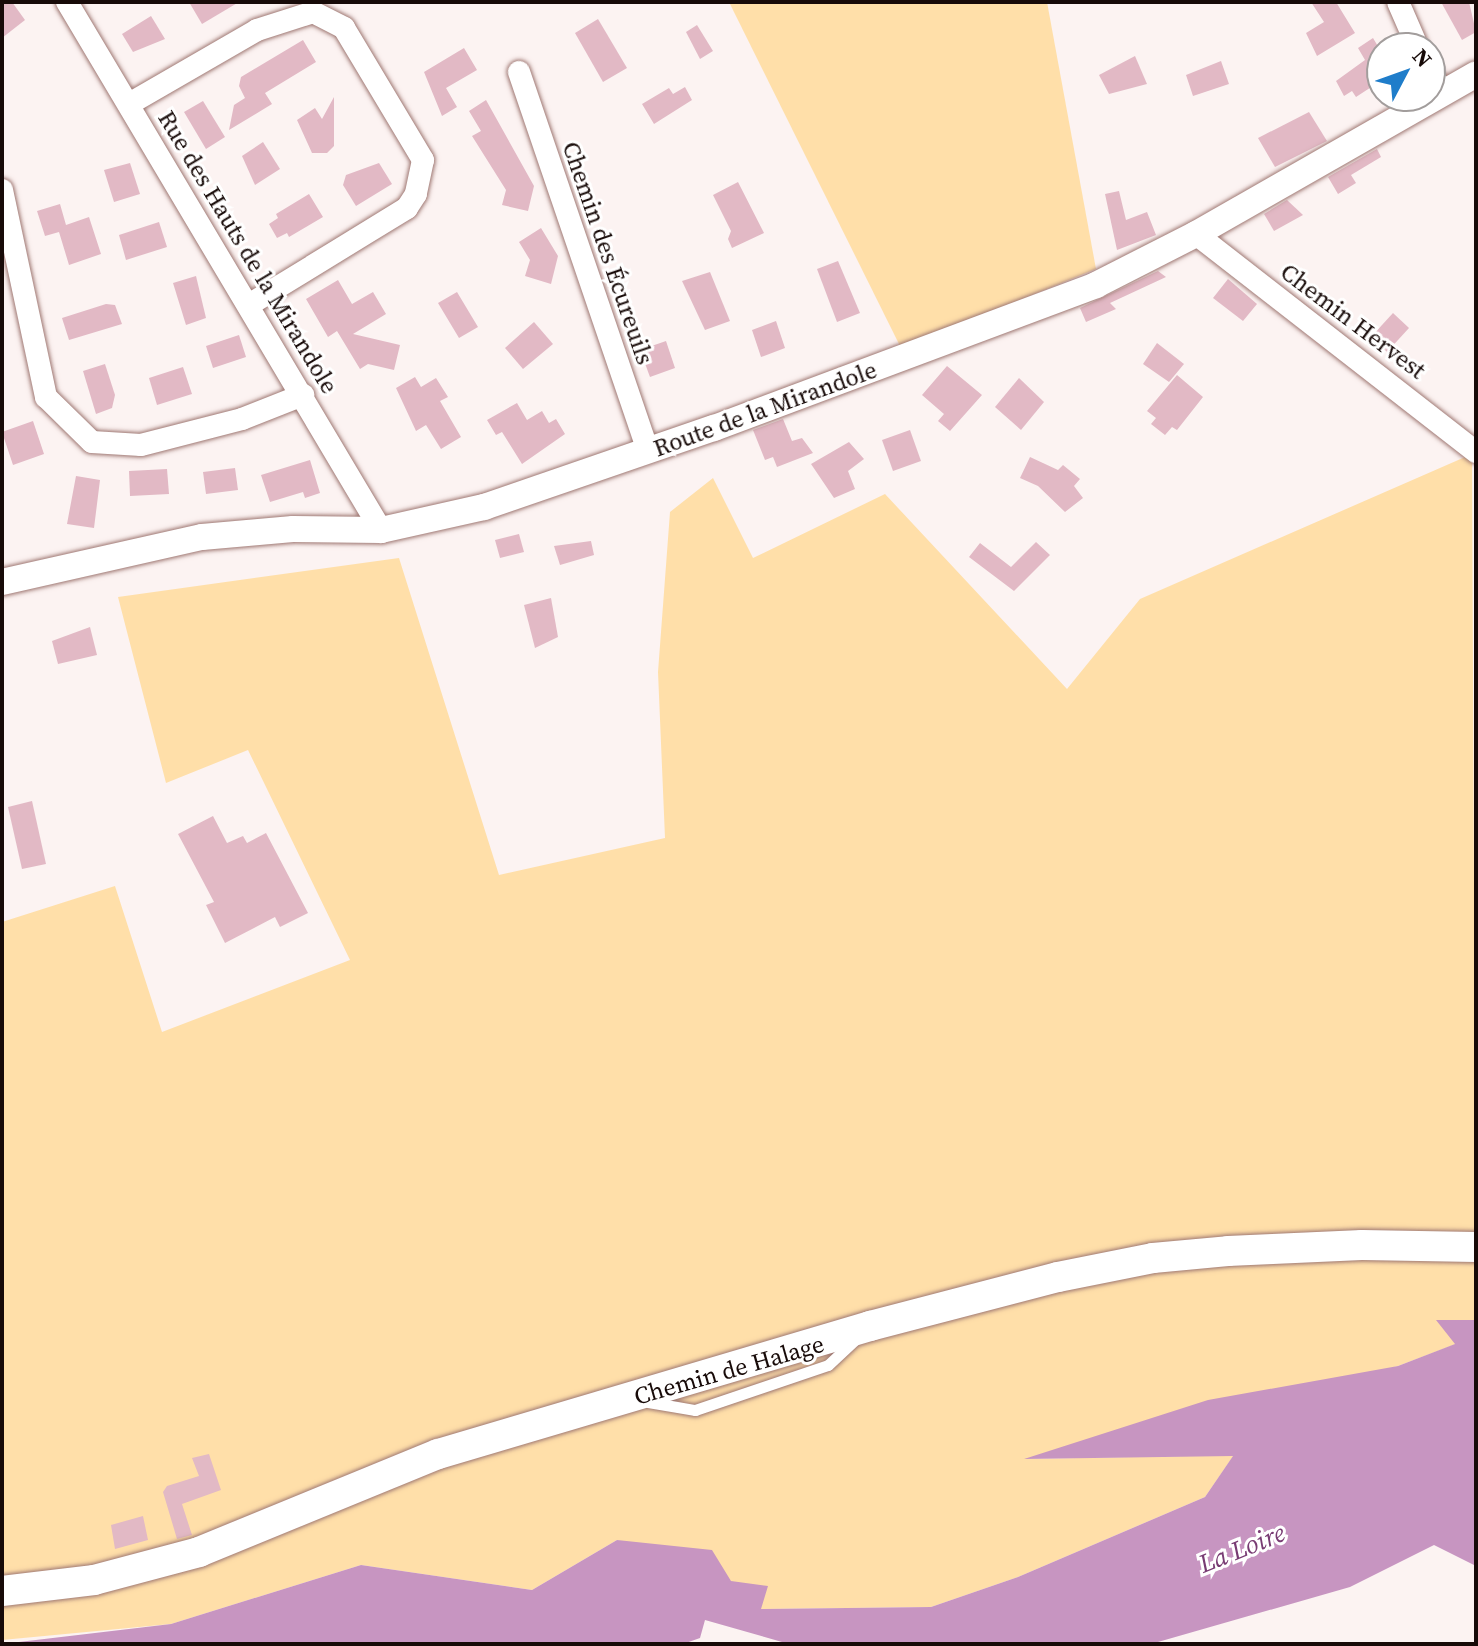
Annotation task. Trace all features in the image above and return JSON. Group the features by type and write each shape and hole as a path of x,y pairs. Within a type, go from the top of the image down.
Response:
{"main road":[{"name":"Chemin de Halage","path":"2,1591 94,1580 199,1552 438,1454 870,1326 1153,1258 1362,1245 1476,1247"}],"street":[{"name":"Rue des Hauts de la Mirandole","path":"67,2 381,530"},
{"path":"1398,2 1411,32"},
{"path":"129,104 257,30 313,12 344,28 423,160 416,194 407,208 249,305"},
{"name":"Chemin des Écureuils","path":"519,72 648,451"},
{"name":"Route de la Mirandole","path":"1446,79 1476,74"},
{"name":"Route de la Mirandole","path":"2,582 202,537 293,529 381,530 484,507 1007,321 1096,285 1196,234 1387,112"},
{"path":"2,190 46,397 92,442 141,445 242,419 303,395"},
{"name":"Chemin Hervest","path":"1196,234 1476,452"}],"shaded area":[{"path":"729,2 1047,2 1096,269 901,348"},
{"path":"1472,454 1476,1320 1437,1320 1456,1344 1398,1366 1028,1459 1234,1455 1205,1497 1018,1577 931,1607 761,1609 731,1581 617,1540 532,1590 361,1565 171,1624 2,1640 2,922 115,886 162,1032 350,960 248,750 166,783 118,597 399,558 499,875 665,838 658,672 670,512 713,478 753,558 885,494 1067,689 1140,599"}],"water":[{"name":"La Loire","path":"1436,1320 1476,1320 1476,1566 1434,1545 1350,1587 1151,1644 789,1644 705,1620 700,1638 683,1644 2,1644 171,1624 361,1565 532,1590 617,1540 712,1550 731,1581 768,1586 761,1609 931,1607 1018,1577 1205,1497 1233,1456 1024,1459 1208,1400 1398,1366 1455,1344"}],"building":[{"path":"2,2 12,2 25,20 2,38"},
{"path":"189,2 239,2 202,24"},
{"path":"1311,2 1336,2 1355,33 1317,56 1306,33 1324,22"},
{"path":"1441,2 1469,2 1476,32 1462,40"},
{"path":"151,16 165,39 133,52 122,34"},
{"path":"598,19 627,68 603,82 575,33"},
{"path":"697,25 713,51 700,59 686,32"},
{"path":"303,40 316,62 265,93 272,104 229,130 234,105 245,98 239,86 241,77"},
{"path":"1366,43 1366,90 1356,97 1352,91 1344,96 1336,81 1365,60 1358,48"},
{"path":"464,48 477,70 446,88 457,107 442,116 424,72"},
{"path":"1135,56 1147,84 1109,94 1099,75"},
{"path":"1221,61 1229,84 1193,96 1186,75"},
{"path":"685,87 692,100 654,124 642,104 669,88 673,94"},
{"path":"334,97 334,146 327,153 312,153 297,120 315,108 322,119"},
{"path":"486,100 534,186 528,211 502,205 506,190 472,136 481,131 469,111"},
{"path":"203,101 225,137 206,149 184,112"},
{"path":"1309,112 1327,141 1275,167 1258,138"},
{"path":"263,142 280,169 255,185 242,156"},
{"path":"1377,149 1381,157 1351,175 1356,183 1338,194 1328,177"},
{"path":"130,163 140,194 114,202 104,170"},
{"path":"379,163 392,184 356,206 343,185 346,175"},
{"path":"738,182 764,233 732,248 728,239 731,231 713,195"},
{"path":"1119,191 1126,220 1147,212 1156,235 1117,250 1105,194"},
{"path":"309,194 323,217 289,237 287,233 277,238 269,224 278,218 276,214"},
{"path":"1287,200 1303,215 1274,231 1264,214"},
{"path":"60,204 66,225 89,217 101,254 69,265 59,232 45,236 37,211"},
{"path":"159,222 167,247 126,260 119,235"},
{"path":"541,228 558,256 551,284 525,276 530,260 519,242"},
{"path":"838,261 860,313 837,322 817,269"},
{"path":"1158,271 1166,277 1110,303 1116,309 1086,322 1080,308"},
{"path":"710,272 730,321 705,330 682,281"},
{"path":"196,276 206,318 186,325 173,283"},
{"path":"1228,279 1257,304 1243,321 1213,298"},
{"path":"338,280 352,304 373,292 386,314 353,334 400,345 394,370 368,364 360,369 337,331 328,337 306,299"},
{"path":"457,292 478,327 459,338 438,303"},
{"path":"106,304 115,305 122,324 69,340 62,318"},
{"path":"1393,313 1409,328 1387,352 1371,337"},
{"path":"776,321 785,348 761,357 752,330"},
{"path":"534,322 553,344 523,369 505,348"},
{"path":"239,335 246,357 213,368 206,346"},
{"path":"666,341 675,368 650,377 640,350"},
{"path":"1157,343 1184,364 1169,382 1143,364"},
{"path":"105,364 115,395 112,408 96,414 83,371"},
{"path":"947,366 982,395 950,431 938,421 944,414 922,395"},
{"path":"183,367 192,394 157,405 149,378"},
{"path":"1177,375 1203,397 1177,430 1172,427 1165,435 1151,424 1156,418 1147,411"},
{"path":"415,377 421,387 436,378 448,397 440,401 461,437 441,449 426,425 416,431 396,388"},
{"path":"1019,378 1044,402 1021,430 995,407"},
{"path":"517,403 527,420 542,411 549,423 556,419 565,434 522,464 502,432 496,435 487,420"},
{"path":"783,419 792,441 802,438 813,453 777,467 773,457 765,460 753,430"},
{"path":"33,421 44,454 13,465 2,432"},
{"path":"910,430 921,461 893,471 882,440"},
{"path":"849,442 864,459 848,471 855,489 834,498 811,464"},
{"path":"1030,457 1058,470 1063,465 1080,479 1074,486 1083,498 1065,512 1038,486 1020,478"},
{"path":"310,460 320,493 305,498 303,492 270,502 261,475"},
{"path":"235,468 238,490 206,494 203,472"},
{"path":"167,469 169,494 130,496 129,471"},
{"path":"76,476 100,480 94,528 67,524"},
{"path":"519,534 524,552 500,558 495,540"},
{"path":"591,541 594,555 560,565 554,546"},
{"path":"1036,542 1050,555 1014,591 969,557 980,543 1011,567"},
{"path":"551,598 558,637 535,648 524,605"},
{"path":"90,627 97,655 58,664 52,641"},
{"path":"32,801 46,864 22,869 8,807"},
{"path":"213,816 227,843 243,836 247,843 266,833 308,913 280,927 275,917 225,943 206,905 214,902 178,834"},
{"path":"209,1454 221,1490 182,1504 192,1535 177,1539 163,1492 167,1486 199,1476 192,1458"},
{"path":"143,1516 148,1540 115,1549 111,1525"}]}
